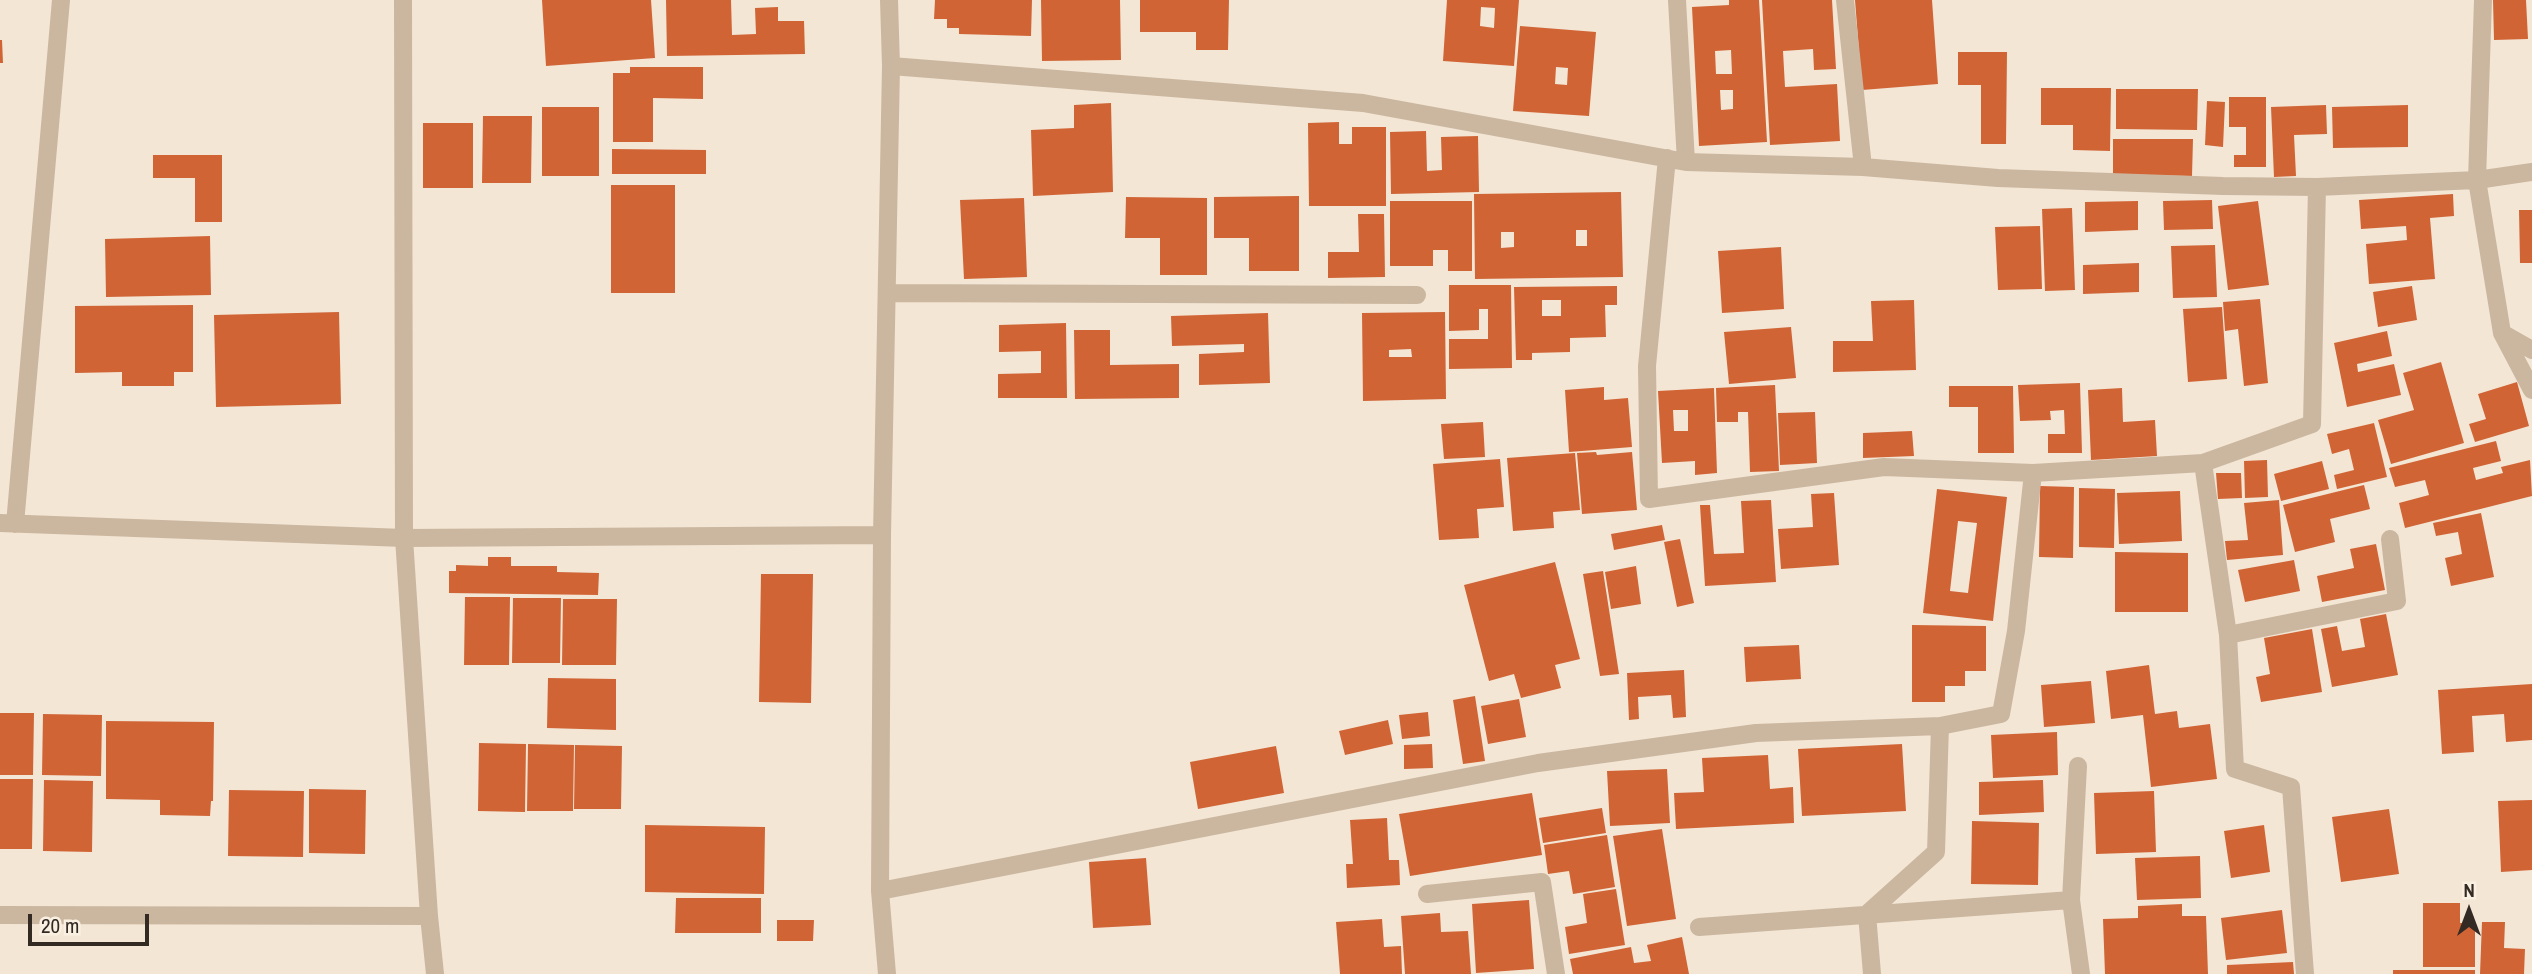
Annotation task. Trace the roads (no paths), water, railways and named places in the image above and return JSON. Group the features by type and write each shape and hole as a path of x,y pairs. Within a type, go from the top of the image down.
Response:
{"street":[{"path":"61,0 8,524 404,538 882,535"},
{"path":"403,0 404,538 435,974"},
{"path":"887,974 880,891 882,535 891,66 889,0"},
{"path":"1677,0 1686,162"},
{"path":"1845,0 1863,167"},
{"path":"2483,0 2477,180 2502,332 2532,390"},
{"path":"891,66 1363,103 1686,162 1863,167 1998,178 2210,186 2317,187 2477,180 2532,172"},
{"path":"1667,158 1647,366 1649,499 1884,467 2033,473 2203,463 2312,424 2317,187"},
{"path":"887,293 1417,295"},
{"path":"2502,332 2532,350"},
{"path":"2203,463 2228,635 2235,769 2291,787 2305,974"},
{"path":"880,891 1538,763 1756,733 1940,726 2001,714 2016,631 2033,473"},
{"path":"2228,635 2397,601 2390,539"},
{"path":"1867,914 1936,852 1940,726"},
{"path":"2078,766 2071,900 2081,974"},
{"path":"1427,894 1542,882 1556,974"},
{"path":"1699,927 2071,900"},
{"path":"1867,914 1872,974"},
{"path":"0,915 429,916"}]}
